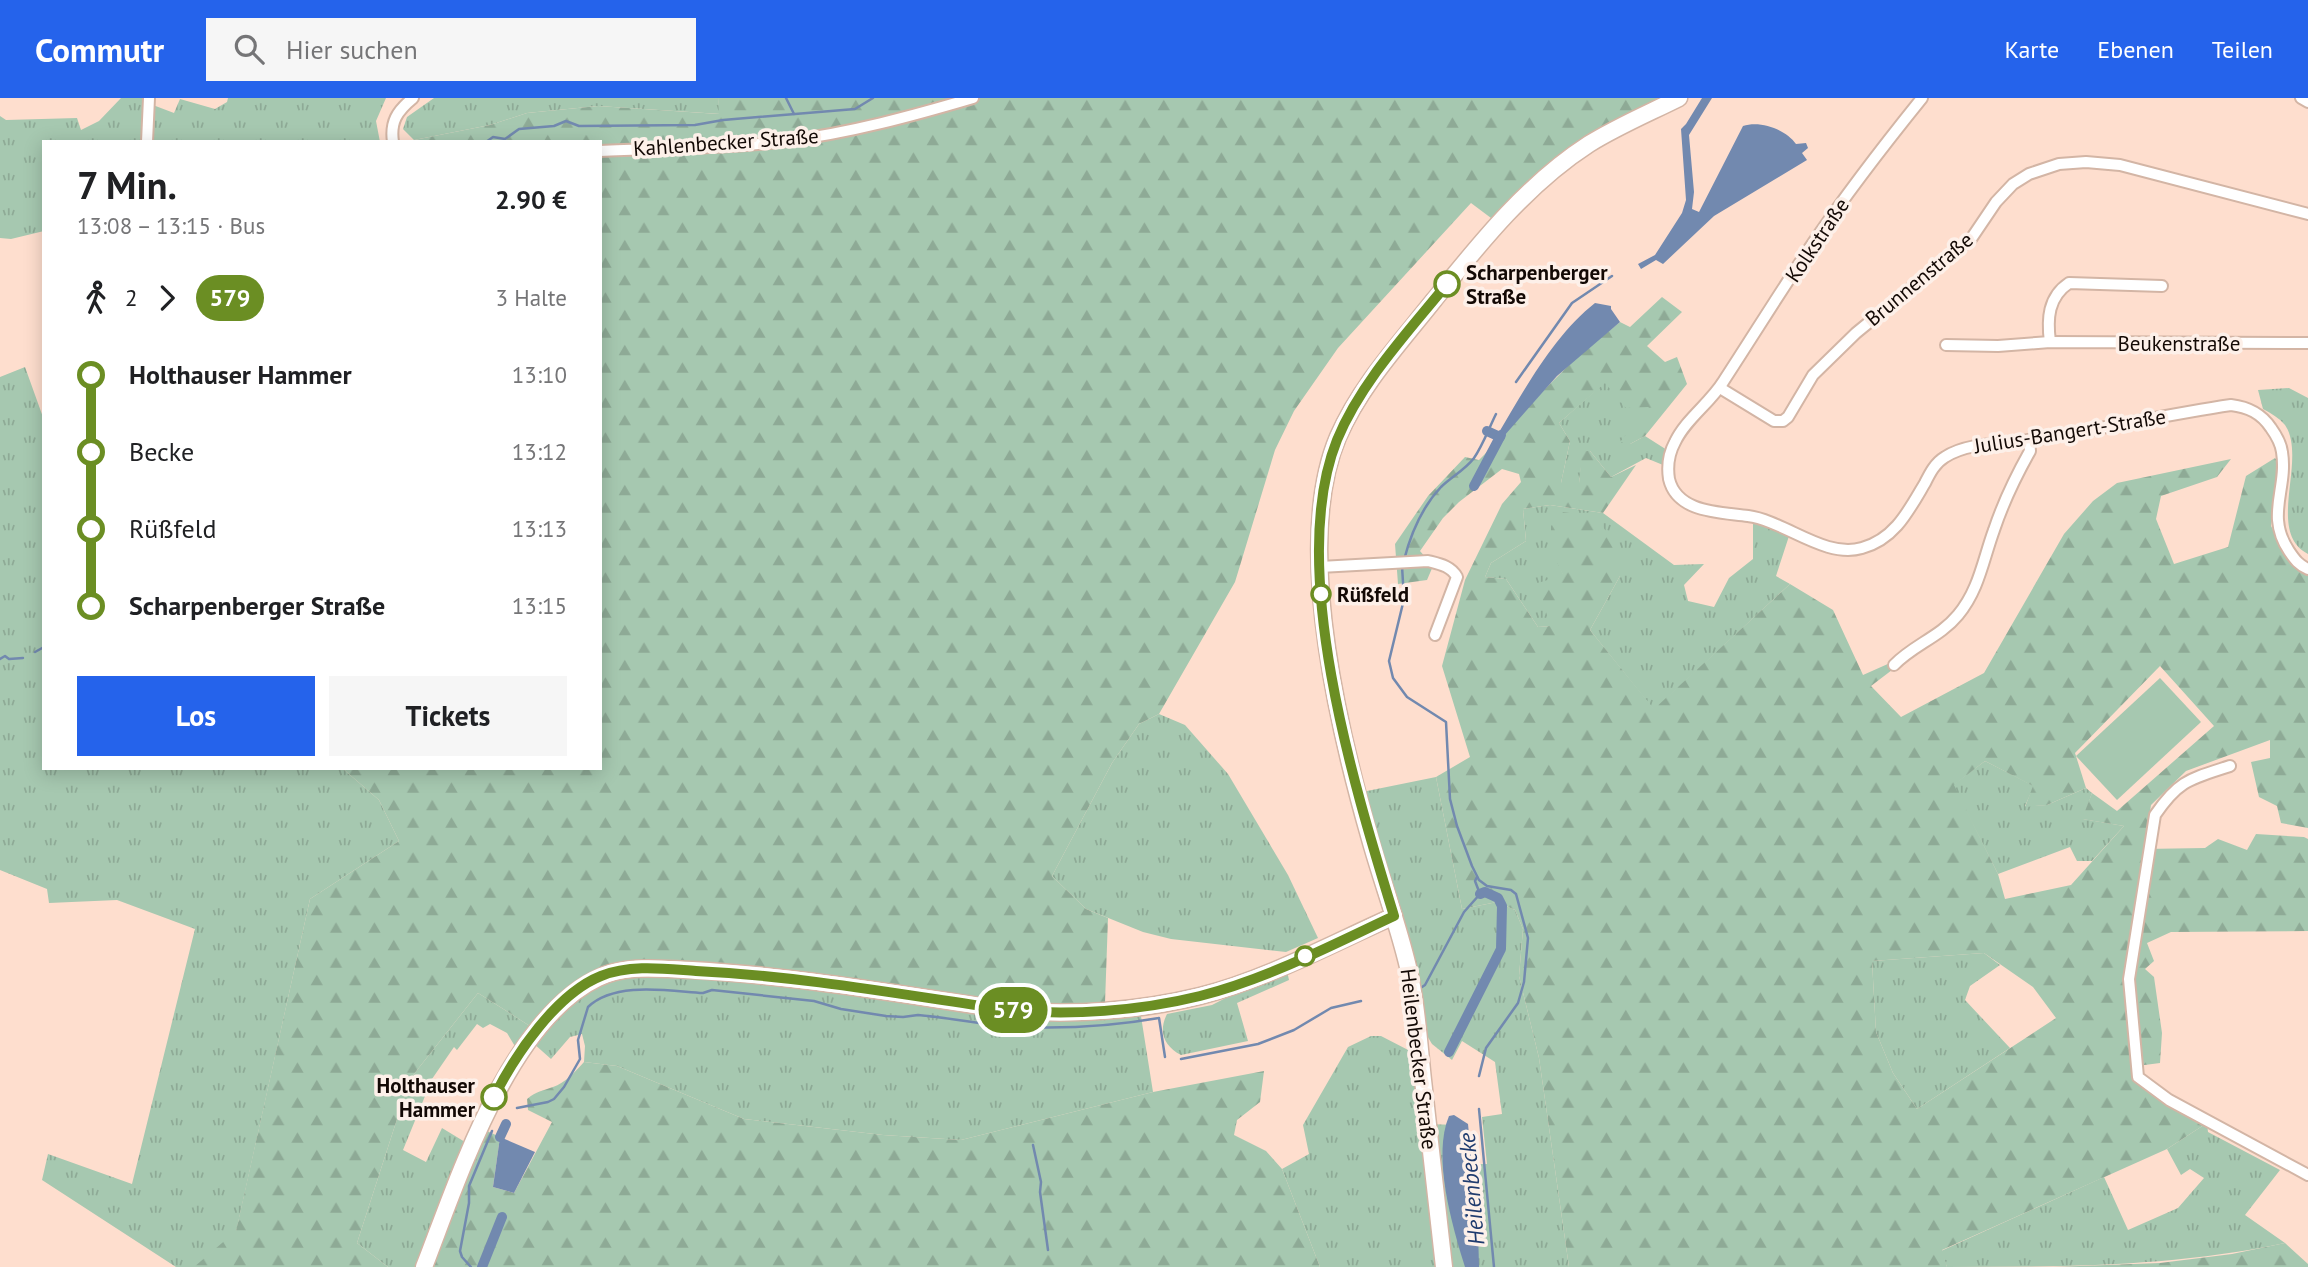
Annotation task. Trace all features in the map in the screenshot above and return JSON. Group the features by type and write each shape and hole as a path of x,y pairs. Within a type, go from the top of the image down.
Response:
{"main road":[{"name":"Heilenbecker Straße","path":"1444,1267 1413,992 1361,805 1337,700 1325,627 1320,567 1321,511 1332,454 1355,405 1387,360 1505,216 1547,175 1591,143 1679,98"},
{"path":"424,1267 477,1133 507,1073 533,1035 556,1009 578,990 604,975 640,969 716,972 1008,1010 1045,1013 1082,1011 1155,1004 1213,992 1295,961 1394,916"}],"street":[{"path":"147,140 149,98"},
{"path":"393,140 391,129 396,114 412,98"},
{"name":"Kahlenbecker Straße","path":"602,150 785,141 839,133 910,117 973,98"},
{"name":"Kolkstraße","path":"1720,388 1812,244 1873,159 1922,98"},
{"path":"2301,98 2308,102"},
{"name":"Brunnenstraße","path":"1720,388 1774,421 1783,421 1813,375 1856,332 1971,239 1996,202 2013,184 2029,174 2060,164 2086,162 2120,165 2308,214"},
{"path":"2050,342 2050,308 2062,288 2069,283 2162,286"},
{"name":"Beukenstraße","path":"1946,345 1998,346 2050,342 2308,343"},
{"name":"Julius-Bangert-Straße","path":"1720,388 1675,442 1668,468 1670,483 1679,497 1692,506 1756,517 1831,547 1848,550 1862,548 1891,533 1905,517 1934,467 1959,449 2029,440 2231,405 2251,410 2270,425 2282,450 2276,510 2280,539 2296,562 2308,569"},
{"path":"1894,665 1903,655 1935,637 1958,615 1974,590 1993,532 2029,450 2029,440"},
{"path":"1320,567 1428,562 1454,570 1457,577 1435,635"},
{"path":"2230,766 2187,780 2171,793 2155,815 2129,979 2138,1077 2169,1100 2308,1175"}],"green space":[{"path":"121,98 144,98 145,102 174,113 180,99 215,109 227,102 228,98 386,98 376,121 380,140 42,140 42,231 11,239 0,238 0,116 6,120 77,118 81,130 99,121"},
{"path":"434,98 718,98 720,114 598,106 527,113 490,125 414,140 403,129 407,117"},
{"path":"718,98 1663,98 1593,132 1545,166 1491,218 1471,203 1338,348 1294,411 1275,450 1235,582 1159,714 1139,724 1112,763 1052,876 1086,909 1108,918 1105,1003 1046,1007 982,1003 749,966 645,962 618,964 589,973 554,1001 533,1028 478,993 410,1079 357,1243 388,1267 194,1267 236,1231 310,899 399,841 379,800 344,770 602,770 602,140 414,140 490,125 527,113 598,106 719,114"},
{"path":"1662,297 1682,312 1647,346 1665,362 1677,357 1687,384 1645,436 1630,444 1620,442 1649,407 1626,408 1605,383 1559,423 1570,441 1561,483 1579,483 1582,451 1590,451 1611,477 1636,465 1603,513 1550,505 1523,509 1526,541 1491,563 1485,577 1506,579 1538,627 1550,626 1538,583 1563,575 1551,550 1551,526 1563,512 1597,517 1615,546 1620,576 1590,630 1654,709 1790,584 1833,610 1863,675 1890,663 1892,670 1871,686 1901,717 1984,673 2064,534 2093,501 2117,483 2231,459 2217,477 2161,496 2156,519 2174,564 2228,547 2246,476 2275,458 2279,463 2271,526 2287,556 2308,575 2308,828 2281,823 2277,806 2259,797 2251,762 2270,758 2270,740 2186,771 2151,805 2144,849 2205,848 2218,839 2247,850 2256,834 2308,839 2308,931 2171,932 2147,943 2154,961 2145,969 2154,977 2162,1033 2160,1063 2137,1066 2138,1077 2207,1123 2167,1149 1942,1250 1947,1267 1569,1267 1539,1058 1519,976 1523,929 1515,910 1497,902 1462,909 1436,777 1470,757 1442,666 1465,580 1502,504 1521,482 1519,474 1502,469 1443,518 1420,551 1433,566 1427,580 1398,584 1395,544 1428,496 1465,457 1479,460 1580,355 1620,322 1630,327","holes":["2160,666 2214,726 2117,811 2092,793 2082,819 2124,826 2071,885 2005,899 1998,874 1954,785 1985,761 2033,786 2025,807 2047,805 2086,788 2075,753","1984,953 2033,987 2056,1018 1917,1109 1893,1073 1876,1032 1872,961"]},
{"path":"25,367 42,414 42,770 344,770 379,800 399,841 310,899 236,1232 195,1267 176,1267 42,1180 48,1154 132,1184 195,929 117,900 49,903 47,889 0,870 0,377"},
{"path":"1605,382 1650,406 1630,444 1645,436 1667,450 1663,465 1646,458 1611,477 1590,451 1583,451 1579,483 1561,483 1570,441 1559,423"},
{"path":"2289,388 2308,398 2308,554 2296,544 2290,529 2288,512 2291,439 2285,425 2263,409 2258,390"},
{"path":"1550,505 1603,513 1674,565 1704,564 1684,585 1688,601 1714,607 1729,578 1753,559 1753,519 1790,533 1776,576 1790,584 1654,710 1590,630 1620,576 1552,550 1564,576 1551,626 1538,627 1506,579 1485,577 1491,563 1526,541 1523,509"},
{"path":"2160,678 2201,722 2117,800 2076,756"},
{"path":"1159,714 1185,725 1228,774 1288,875 1318,938 1286,952 1171,939 1143,932 1086,909 1052,876 1112,763 1139,724"},
{"path":"1985,761 2034,786 2025,806 2047,805 2086,788 2092,793 2083,819 2124,826 2092,861 2077,861 2070,847 1998,874 1953,785"},
{"path":"1436,777 1462,909 1497,902 1515,910 1523,929 1519,976 1539,1058 1569,1267 1320,1267 1282,1169 1309,1154 1303,1125 1348,1047 1371,1036 1381,1036 1412,1052 1422,1124 1462,1125 1468,1164 1487,1164 1482,1117 1502,1114 1495,1062 1462,1041 1452,1060 1432,1044 1426,1034 1409,954 1362,792"},
{"path":"1984,953 2000,965 1970,986 1965,1000 2010,1048 1917,1109 1893,1073 1876,1032 1872,961"},
{"path":"1287,971 1289,980 1237,1003 1248,1041 1181,1055 1170,1047 1164,1038 1163,1027 1167,1014 1212,1005"},
{"path":"648,973 1140,1010 1153,1092 961,1140 883,1135 744,1119 617,1066 584,1062 585,1046 582,1034 570,1037 551,1059 533,1043 569,1004 613,978"},
{"path":"478,993 533,1028 516,1048 507,1033 490,1024 483,1028 477,1024 457,1050 454,1047 432,1079 403,1150 426,1162 442,1128 465,1142 416,1267 388,1267 357,1243 410,1079"},
{"path":"584,1062 617,1066 744,1119 883,1135 961,1140 1153,1092 1264,1071 1260,1102 1237,1120 1234,1135 1266,1151 1282,1169 1320,1267 432,1267 485,1130 500,1137 493,1187 514,1193 552,1122 528,1110 527,1099 562,1083"},
{"path":"2207,1123 2208,1132 2280,1170 2245,1215 2285,1243 2159,1261 2074,1266 1947,1267 1941,1251 2104,1177 2128,1230 2178,1208 2204,1178 2190,1169 2181,1175 2167,1149"},
{"path":"2285,1243 2308,1267 2053,1267 2160,1263 2232,1254"}],"water":[{"path":"1702,98 1712,98 1689,135 1694,192 1692,209 1699,212 1743,126 1765,125 1786,134 1796,144 1806,143 1808,148 1802,153 1807,160 1714,216 1663,264 1656,260 1641,269 1638,264 1655,255 1682,213 1686,200 1681,129"},
{"path":"1595,303 1611,306 1620,322 1557,376 1504,436 1498,434 1554,346"},
{"path":"1454,1115 1468,1124 1479,1267 1465,1267 1446,1191 1442,1151 1444,1132 1449,1116"},
{"path":"500,1137 535,1152 514,1193 493,1187"}],"waterway":[{"path":"786,98 794,114"},
{"path":"489,140 493,137 505,139 519,129 554,126 566,121 579,126 695,125 723,120 855,109 873,98"},
{"name":"Heilenbecke","path":"1516,382 1572,303 1612,276"},
{"name":"Heilenbecke","path":"1404,560 1414,530 1428,503 1441,487 1474,458 1496,414"},
{"path":"1487,431 1500,437"},
{"path":"1474,486 1501,435"},
{"name":"Heilenbecke","path":"1402,566 1404,599 1389,661 1393,678 1407,697 1446,722 1450,799 1472,866 1479,880 1487,886 1511,890 1516,894 1528,938 1524,982 1518,1003 1486,1048 1479,1076"},
{"path":"35,652 42,648"},
{"path":"0,659 5,656 9,659 23,658"},
{"path":"1422,987 1464,912 1480,894 1475,881 1477,877"},
{"path":"1449,1052 1501,949 1502,906 1498,898 1485,892 1480,894"},
{"path":"517,1108 554,1099 580,1059 578,1040 588,1007 599,999 627,991 703,993 712,990 814,1001 841,1009 886,1016 918,1015 1019,1027 1089,1026 1159,1018 1165,1057"},
{"path":"1181,1059 1258,1044 1294,1030 1331,1008 1361,1001"},
{"name":"Heilenbecke","path":"1479,1109 1494,1267"},
{"path":"500,1137 506,1124"},
{"path":"471,1267 460,1251 469,1203 469,1186 492,1131"},
{"path":"1033,1145 1041,1182 1048,1250"},
{"path":"482,1267 502,1217"}],"bus line":[{"name":"579","path":"494,1097 514,1063 544,1022 584,986 613,972 647,969 753,975 1008,1010 1045,1013 1082,1011 1155,1004 1200,996 1306,956 1394,916 1361,805 1332,676 1320,580 1321,511 1327,472 1346,421 1387,360 1447,284"}],"place":[{"name":"Scharpenberger Straße","path":"1447,284"},
{"name":"Rüßfeld","path":"1321,594"},
{"name":"Holthauser Hammer","path":"494,1097"}]}
